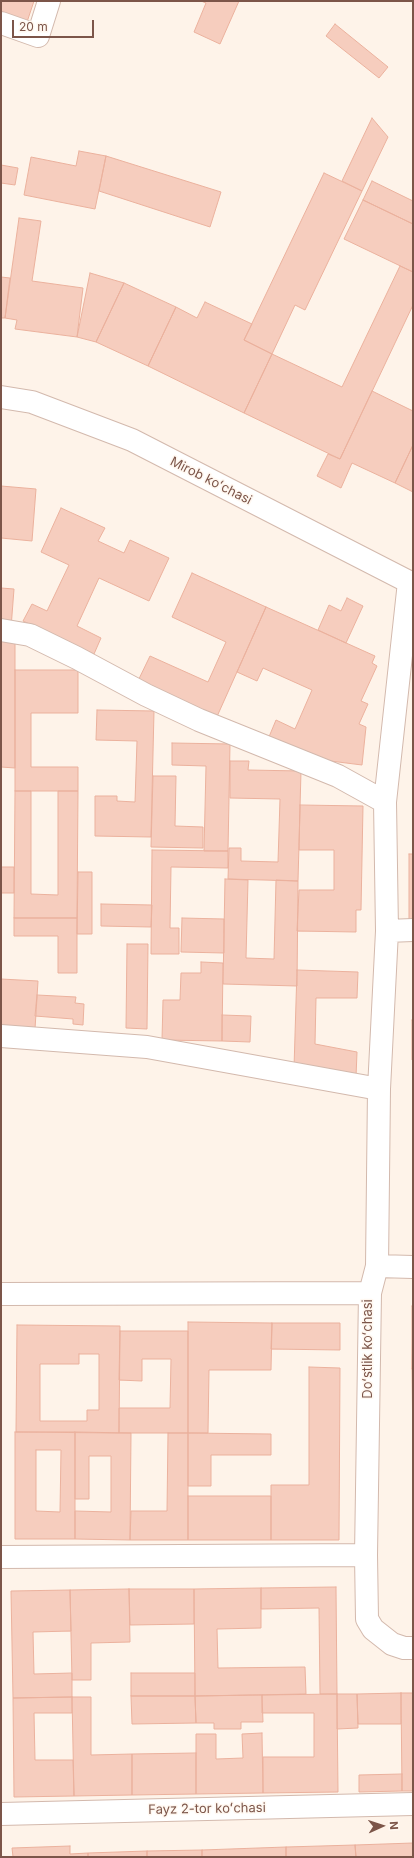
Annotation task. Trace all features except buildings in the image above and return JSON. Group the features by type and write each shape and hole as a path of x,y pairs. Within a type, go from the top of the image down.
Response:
{"street":[{"path":"1,24 38,36 49,1"},
{"name":"Mirob koʻchasi","path":"1,397 32,402 132,440 203,478 411,583"},
{"path":"370,1293 377,1266 379,1089 387,931 385,802 411,583"},
{"path":"1,630 30,635 78,658 146,695 199,720 338,776 385,802"},
{"path":"387,931 413,930"},
{"path":"1,1036 147,1047 379,1089"},
{"path":"377,1266 413,1267"},
{"name":"Doʻstlik koʻchasi","path":"1,1294 370,1293 366,1555 367,1619 373,1629 392,1644 404,1648 413,1648"},
{"path":"1,1557 366,1555"},
{"name":"Fayz 2-tor koʻchasi","path":"1,1814 413,1804"}]}
